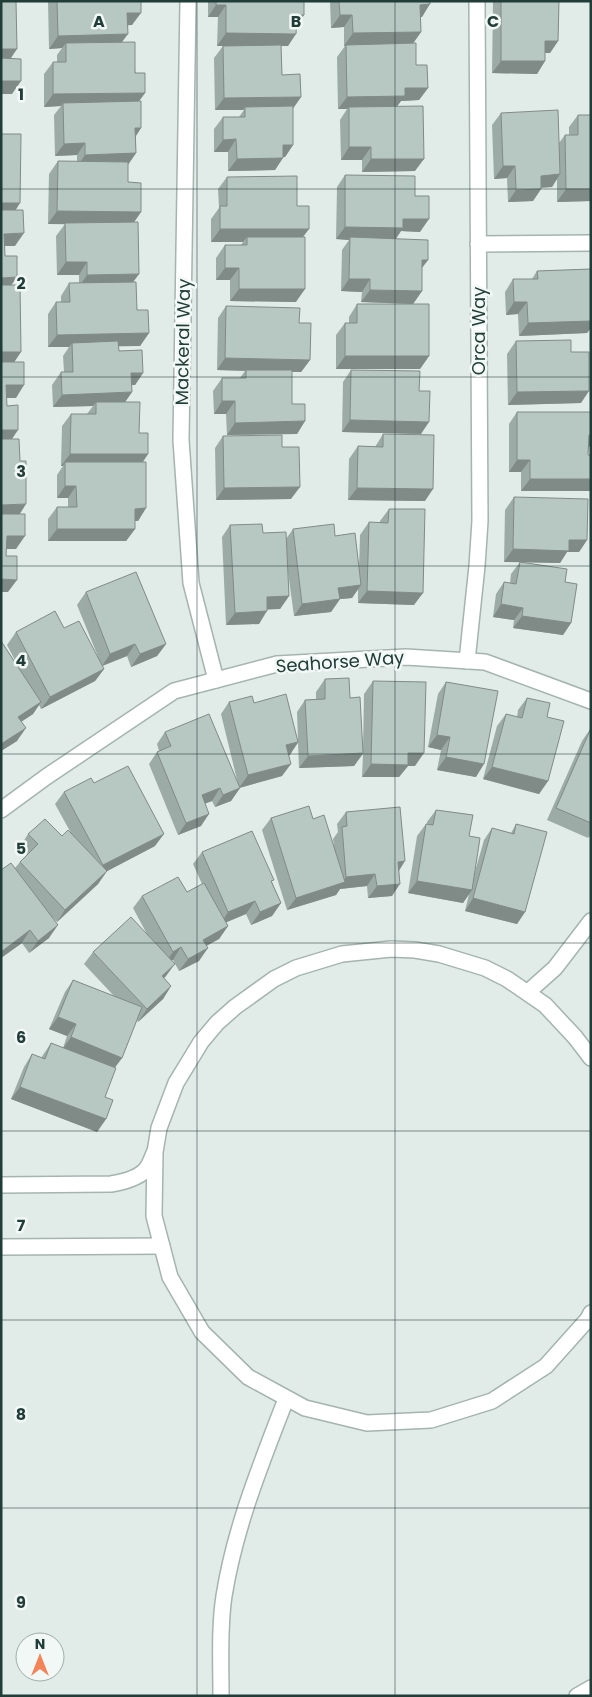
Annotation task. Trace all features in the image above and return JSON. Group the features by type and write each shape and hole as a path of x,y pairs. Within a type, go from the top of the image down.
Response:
{"street":[{"name":"Mackeral Way","path":"188,1 181,440 191,583 216,680"},
{"name":"Orca Way","path":"467,661 480,521 477,1"},
{"path":"478,244 591,243"},
{"name":"Seahorse Way","path":"1,810 46,777 174,691 277,664 406,657 485,662 591,701"},
{"path":"528,992 555,968 591,921"},
{"path":"1,1185 111,1184 136,1176 147,1169 154,1152 159,1128 176,1083 201,1042 217,1024 241,1002 274,979 296,968 342,954 391,949 415,950 439,954 470,963 507,979 528,992 561,1020 591,1058"},
{"path":"154,1152 154,1216 170,1278 202,1332 248,1377 304,1408 367,1423 431,1420 492,1401 546,1366 588,1319 591,1313"},
{"path":"1,1247 162,1246"},
{"path":"221,1696 221,1636 224,1598 230,1562 240,1523 286,1399"},
{"path":"577,1696 591,1688"}],"building":[{"path":"1,1 16,1 17,49 1,49"},
{"path":"57,1 141,1 141,13 127,13 128,34 58,36"},
{"path":"216,1 304,1 304,15 297,15 296,34 226,33 226,5 216,5"},
{"path":"339,1 430,1 430,4 420,5 421,32 353,33 352,15 340,15"},
{"path":"501,1 559,1 558,41 545,41 545,61 501,61"},
{"path":"135,42 135,73 145,73 145,93 53,94 53,62 66,62 66,43"},
{"path":"416,43 416,65 427,65 428,88 405,88 405,96 347,97 346,45"},
{"path":"281,45 282,75 300,74 301,97 224,98 223,46"},
{"path":"1,58 21,59 21,81 2,81 1,109"},
{"path":"141,101 141,128 135,128 136,153 85,155 85,143 64,144 63,103"},
{"path":"293,106 293,145 283,145 283,158 237,159 236,139 223,140 223,117 245,117 245,107"},
{"path":"423,106 424,159 371,159 371,147 349,147 349,107"},
{"path":"558,110 560,174 541,176 541,189 516,190 515,166 503,166 501,113"},
{"path":"578,115 591,115 591,189 566,189 565,135 578,135"},
{"path":"1,134 21,134 20,203 1,203"},
{"path":"58,161 128,162 128,182 141,183 141,212 57,211"},
{"path":"345,175 415,176 415,196 429,196 429,219 403,219 403,228 345,227"},
{"path":"297,176 297,206 309,206 309,229 220,229 220,206 227,206 227,177"},
{"path":"1,210 23,210 24,233 4,234 5,256 17,256 17,277 1,278"},
{"path":"138,222 139,274 87,275 87,262 66,262 65,223"},
{"path":"247,237 305,237 305,289 239,289 239,268 225,268 225,245 247,245"},
{"path":"350,237 428,240 428,260 422,260 422,291 370,290 370,279 349,279"},
{"path":"591,269 591,321 528,323 527,302 514,302 513,279 538,279 537,271"},
{"path":"136,282 137,310 148,310 149,333 57,335 56,302 70,302 69,283"},
{"path":"1,285 20,285 21,352 1,352"},
{"path":"357,304 429,304 429,356 345,356 345,323 357,323"},
{"path":"226,306 300,308 299,323 311,323 310,360 225,358"},
{"path":"571,340 571,352 589,352 589,391 517,392 516,341"},
{"path":"118,341 119,351 142,350 143,373 131,373 132,392 62,395 61,372 73,372 72,343"},
{"path":"1,362 24,362 24,385 6,385 7,406 18,405 18,430 1,430"},
{"path":"246,370 292,370 292,404 305,404 305,421 235,423 235,401 222,401 222,378 246,378"},
{"path":"351,370 420,371 419,391 430,391 429,422 350,420"},
{"path":"96,402 140,402 139,433 148,433 148,454 70,454 71,414 96,414"},
{"path":"517,412 591,412 591,435 589,435 588,455 591,455 591,479 530,479 530,460 517,460"},
{"path":"383,434 434,435 433,489 357,488 358,446 383,447"},
{"path":"282,435 282,447 299,447 300,487 224,488 223,436"},
{"path":"1,439 19,439 20,461 26,461 26,504 1,505"},
{"path":"65,462 146,462 146,508 135,509 135,529 57,529 57,507 77,507 76,486 65,486"},
{"path":"514,497 588,499 587,540 569,540 569,551 513,549"},
{"path":"389,509 425,509 423,593 367,591 369,522 388,523"},
{"path":"1,514 25,514 25,536 7,536 6,556 17,556 17,580 1,579"},
{"path":"262,524 263,533 286,532 289,596 267,597 267,611 235,613 230,525"},
{"path":"334,524 335,536 355,533 361,585 338,588 340,599 302,604 293,529"},
{"path":"520,562 567,569 565,582 577,584 571,623 522,616 523,608 501,604 504,582 516,584"},
{"path":"136,572 166,644 140,654 135,644 110,654 86,592"},
{"path":"55,611 64,628 79,621 104,669 50,697 16,632"},
{"path":"1,641 41,702 18,717 26,728 1,744"},
{"path":"349,678 350,698 360,697 363,753 308,756 305,700 325,699 325,679"},
{"path":"373,681 426,682 424,753 408,753 408,765 371,764"},
{"path":"446,682 498,691 484,764 446,757 450,737 437,735"},
{"path":"286,694 298,742 286,745 291,764 248,775 229,702 252,696 254,703"},
{"path":"527,698 550,703 547,717 564,721 548,781 492,767 506,714 522,718"},
{"path":"209,714 240,788 223,795 220,788 202,795 209,814 186,823 157,752 171,746 165,732"},
{"path":"591,728 591,823 556,808"},
{"path":"128,766 164,834 103,865 64,792 91,778 94,783"},
{"path":"309,806 313,819 324,815 345,882 296,898 271,818"},
{"path":"400,807 405,861 398,862 400,884 377,886 375,874 346,877 342,827 347,826 346,812"},
{"path":"436,810 473,815 469,836 480,838 472,890 417,881 426,824 433,825"},
{"path":"45,819 62,836 68,830 107,871 65,910 20,862 38,844 28,834"},
{"path":"516,824 547,832 525,912 473,898 492,828 514,834"},
{"path":"252,831 274,880 271,881 281,903 260,912 255,901 228,912 202,852"},
{"path":"11,863 58,925 38,941 30,930 1,952 1,870"},
{"path":"178,877 187,892 204,883 228,926 203,940 208,948 188,959 181,947 173,952 142,896"},
{"path":"131,917 175,964 162,976 171,986 147,1009 93,952"},
{"path":"73,980 142,1007 122,1058 71,1037 76,1024 58,1017"},
{"path":"51,1043 116,1068 105,1097 113,1100 106,1119 20,1087 32,1054 45,1059"}]}
